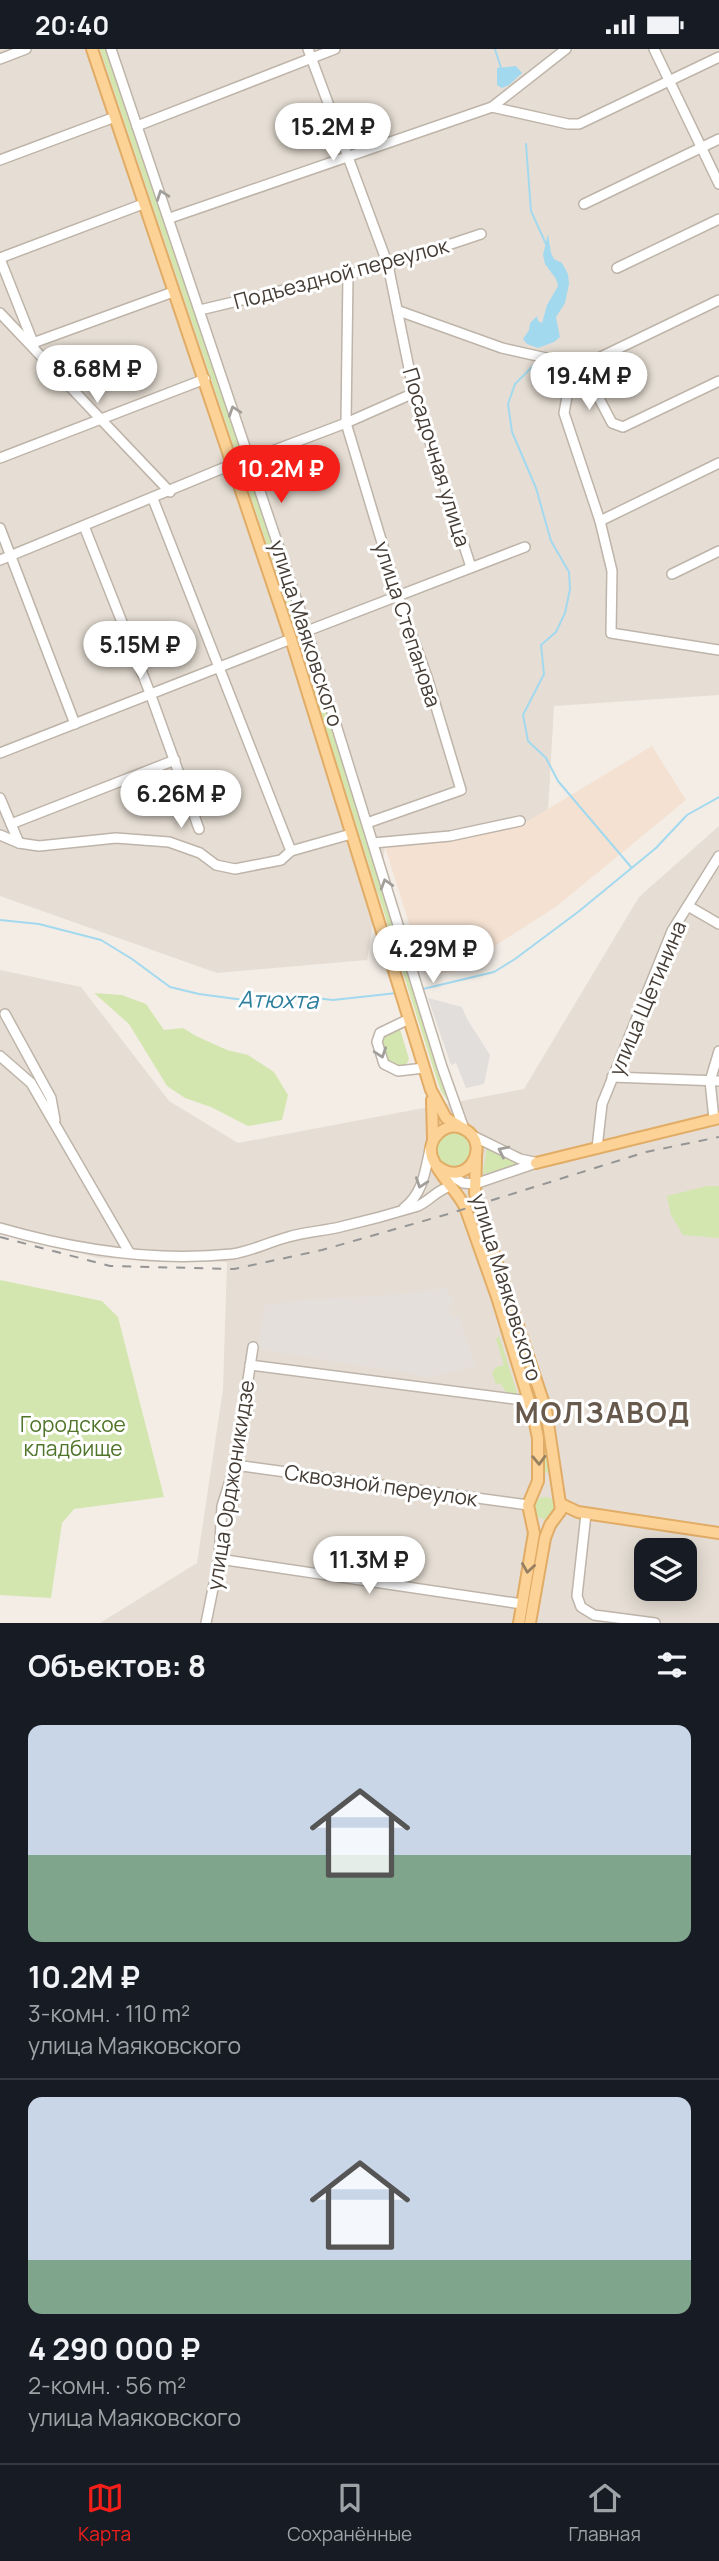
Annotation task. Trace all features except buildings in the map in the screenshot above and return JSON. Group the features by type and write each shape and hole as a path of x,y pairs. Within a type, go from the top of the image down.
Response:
{"main road":[{"name":"улица Маяковского","path":"92,49 291,639 431,1090 446,1118 468,1132"},
{"name":"улица Маяковского","path":"431,1090 432,1143"},
{"path":"536,1163 717,1119"},
{"path":"447,1128 468,1132 476,1143 477,1152 469,1167 452,1173 440,1168 432,1157 432,1143 447,1128"},
{"name":"улица Маяковского","path":"477,1152 477,1203 546,1410 552,1437 556,1486 561,1504 561,1510 550,1525 545,1538 530,1623"},
{"name":"улица Маяковского","path":"440,1168 465,1207 475,1234 529,1401 538,1438 540,1471 530,1505 534,1533 519,1623"},
{"path":"582,1513 542,1524 536,1522 530,1505 541,1490 551,1491 561,1504 582,1513 719,1533"}],"street":[{"path":"0,59 26,49"},
{"name":"улица Маяковского","path":"111,49 251,459 413,973 468,1132"},
{"path":"137,126 309,54 335,49"},
{"path":"170,218 492,107 566,49"},
{"path":"654,49 719,184"},
{"path":"309,54 388,265"},
{"path":"492,107 568,124 579,124 719,57"},
{"path":"0,160 115,117"},
{"path":"584,204 719,139"},
{"path":"34,348 0,258 143,204"},
{"path":"617,268 719,219"},
{"name":"Подъездной переулок","path":"200,310 388,265 481,234"},
{"name":"Посадочная улица","path":"388,265 414,393 471,567"},
{"name":"улица Степанова","path":"348,275 346,423 397,596 427,677 461,790 367,823"},
{"path":"34,348 173,292"},
{"path":"399,311 502,348 577,365 719,300"},
{"path":"0,313 170,492"},
{"path":"577,365 612,423 624,427 719,381"},
{"path":"577,365 564,413 600,521 612,571 611,633 719,650"},
{"path":"0,458 205,379"},
{"path":"251,459 346,423 414,393"},
{"path":"600,521 719,463"},
{"path":"0,560 233,464"},
{"path":"153,499 291,851"},
{"path":"84,526 150,693 199,829"},
{"path":"0,527 75,724"},
{"path":"307,631 525,547"},
{"path":"671,574 719,551"},
{"path":"0,753 291,639"},
{"path":"10,824 175,760"},
{"path":"0,798 19,843"},
{"path":"373,843 450,836 520,821"},
{"path":"0,835 19,843 39,846 116,838 169,842 200,853 216,865 235,869 281,860 291,851 351,834"},
{"name":"улица Щетинина","path":"597,1148 602,1104 672,931 719,856"},
{"path":"688,906 719,924"},
{"path":"5,1014 51,1098 57,1129"},
{"path":"408,1016 380,1033 377,1042 384,1064 398,1071 424,1067"},
{"path":"717,1119 713,1063 719,1051"},
{"path":"0,1056 32,1083 130,1252"},
{"path":"612,1077 714,1081"},
{"path":"468,1132 520,1159 536,1163"},
{"path":"400,1211 417,1195 422,1185 432,1143"},
{"path":"440,1168 463,1182 475,1184 536,1163"},
{"path":"0,1228 71,1245 130,1252 170,1255 231,1254 418,1206 434,1193 452,1186"},
{"name":"улица Орджоникидзе","path":"206,1623 219,1559 222,1506 235,1465 253,1347"},
{"path":"250,1365 529,1401"},
{"name":"Сквозной переулок","path":"235,1465 530,1505"},
{"path":"582,1513 577,1596 581,1607 594,1615 655,1623"},
{"path":"219,1559 522,1604"}],"shaded area":[{"path":"0,49 719,49 719,695 554,706 548,811 520,826 385,847 367,960 217,973 0,896"},
{"path":"652,746 686,800 557,906 454,972 425,974 385,847 520,826"},
{"path":"719,826 719,1623 100,1623 197,1563 223,1389 227,1262 99,1258 0,1232 0,970 81,987 169,1101 238,1143 524,1089 639,897"},
{"path":"428,998 462,1007 490,1055 484,1084 466,1088 456,1063 451,1065"},
{"path":"448,1287 454,1302 448,1305 452,1317 459,1316 476,1366 426,1378 257,1349 265,1305 403,1294"}],"green space":[{"path":"100,49 107,49 285,572 453,1109 437,1080 277,574"},
{"path":"94,993 122,995 146,1004 164,1030 183,1028 227,1050 248,1055 274,1072 288,1095 282,1120 248,1126 211,1107 185,1098 167,1086 129,1024"},
{"path":"399,1026 409,1059 406,1065 396,1068 386,1062 380,1044 382,1033"},
{"path":"454,1132 466,1138 472,1150 466,1162 454,1168 442,1162 436,1150 442,1138"},
{"path":"487,1146 521,1165 483,1174"},
{"path":"707,1186 719,1186 719,1238 683,1235 671,1215 667,1196"},
{"path":"477,1217 540,1410 548,1441 548,1473 543,1472 542,1437 473,1218"},
{"name":"Городское кладбище","path":"0,1280 102,1301 118,1317 164,1497 74,1509 62,1523 51,1598 0,1595"},
{"path":"499,1336 516,1394 506,1392 500,1383 496,1384 492,1373 496,1367 504,1365 496,1339"},
{"path":"545,1497 553,1500 556,1508 553,1516 545,1519 537,1516 534,1508 537,1500"}],"water":[{"path":"516,66 522,73 509,85 502,88 497,85 497,68"},
{"path":"548,234 551,253 554,259 562,263 568,274 569,284 565,303 556,317 560,337 538,348 527,344 523,339 530,323 537,316 542,323 547,305 558,286 545,264 543,255"}],"waterway":[{"path":"495,49 501,68"},
{"path":"526,144 531,211 546,244"},
{"path":"534,365 515,384 508,404 512,432 536,488 551,541 569,572 570,589 565,613 556,632 541,645 544,674 523,715 528,741 546,758 558,781 631,867"},
{"name":"Атюхта","path":"423,989 494,972 515,959 656,848 687,815 719,797"},
{"name":"Атюхта","path":"0,920 39,924 101,940 170,987 199,994 244,1000 297,996 333,1000 397,993"}],"railway":[{"path":"0,1237 110,1266 234,1269 322,1250 646,1152 719,1137"}],"district":[{"name":"МОЛЗАВОД","path":"603,1412"}]}
